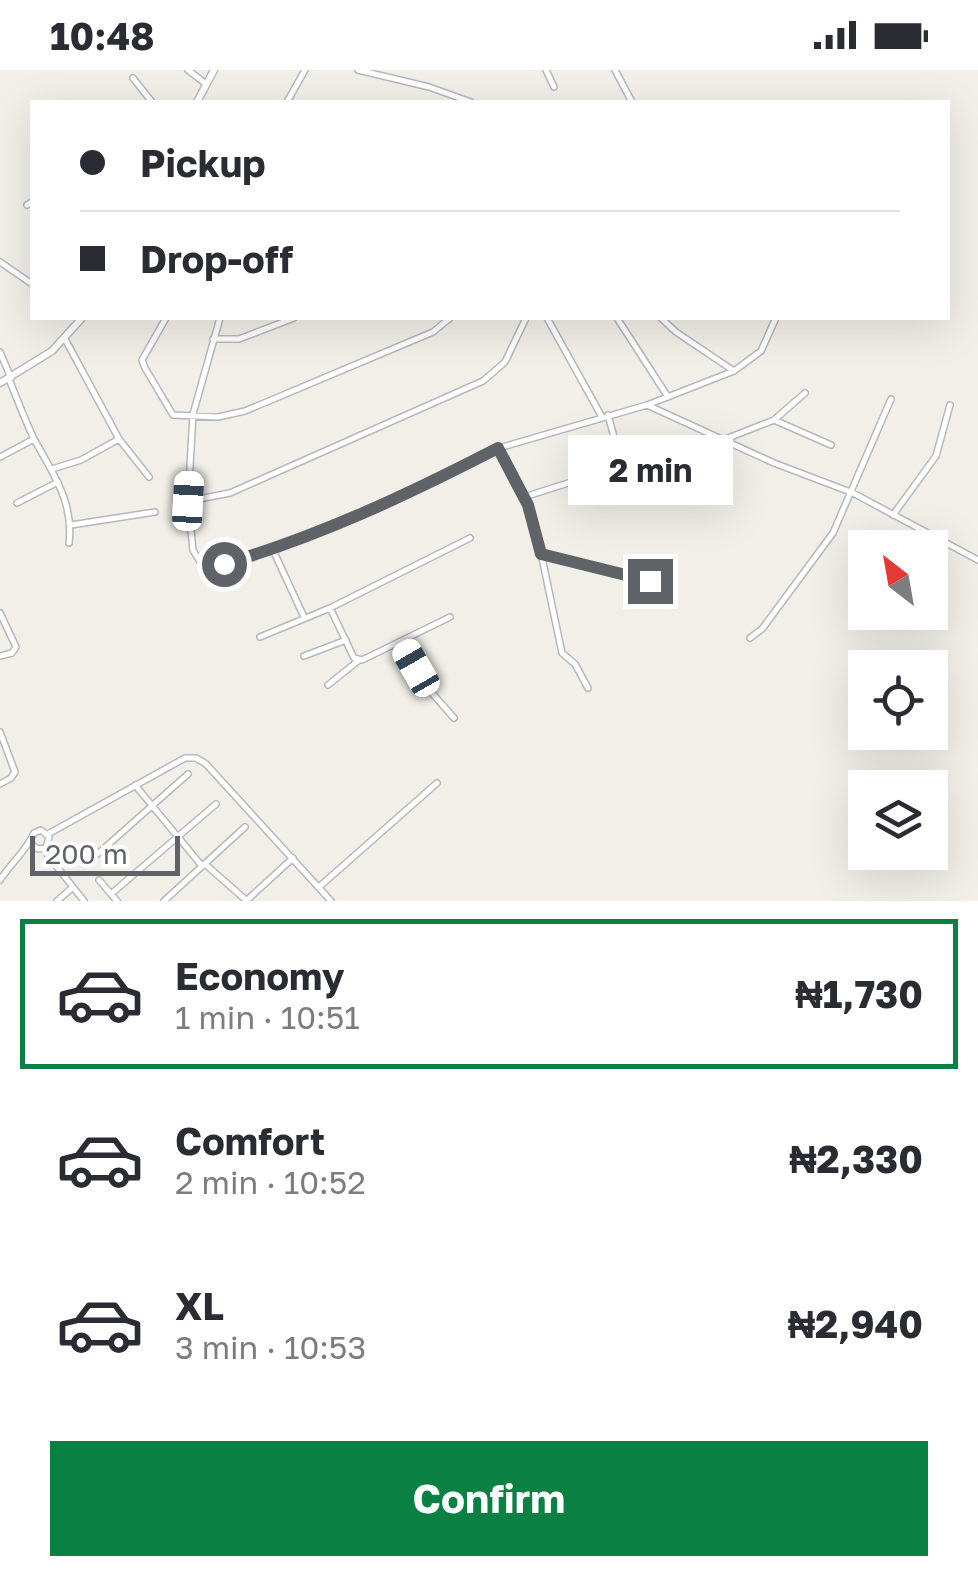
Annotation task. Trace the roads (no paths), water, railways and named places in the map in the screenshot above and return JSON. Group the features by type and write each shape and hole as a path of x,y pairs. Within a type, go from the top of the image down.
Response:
{"street":[{"path":"188,70 206,84"},
{"path":"198,100 214,70"},
{"path":"289,100 305,70"},
{"path":"358,70 465,100"},
{"path":"546,70 554,87"},
{"path":"615,70 631,100"},
{"path":"133,78 150,100"},
{"path":"0,262 30,283"},
{"path":"0,383 34,365 65,339 79,320"},
{"path":"165,320 142,360 173,415 218,417 245,411 433,332 448,320"},
{"path":"219,320 192,414 188,501 194,550 199,560 208,564 224,564 273,550 391,502 498,448 646,405 734,371 761,351 775,320"},
{"path":"213,339 239,339 289,320"},
{"path":"188,501 230,493 484,381 505,362 525,320"},
{"path":"548,320 605,416 626,481"},
{"path":"618,320 668,397"},
{"path":"663,320 734,371"},
{"path":"65,339 119,439 148,477"},
{"path":"0,352 34,439 65,493 72,525 70,544"},
{"path":"723,440 774,420 806,392"},
{"path":"750,638 762,629 833,533 890,399"},
{"path":"646,405 853,493 978,560"},
{"path":"893,515 936,456 950,406"},
{"path":"774,420 831,444"},
{"path":"0,457 34,439"},
{"path":"52,469 81,460 119,439"},
{"path":"498,448 524,497 541,554 562,654 575,664 588,688"},
{"path":"524,497 584,478"},
{"path":"17,503 58,482"},
{"path":"72,525 155,512"},
{"path":"260,637 330,608 470,538"},
{"path":"273,550 304,617"},
{"path":"541,554 650,581"},
{"path":"330,608 358,661"},
{"path":"0,613 16,646 12,653 0,656"},
{"path":"328,685 358,661 450,617"},
{"path":"304,656 346,640"},
{"path":"398,642 430,692 454,718"},
{"path":"0,732 14,772 0,784"},
{"path":"0,880 12,861 32,844 37,831 48,834 185,758 196,758 206,764 328,900"},
{"path":"93,858 188,774"},
{"path":"319,887 437,783"},
{"path":"135,786 203,865 246,901 293,858"},
{"path":"111,894 216,804"},
{"path":"164,901 245,827"},
{"path":"48,834 46,853 84,901"},
{"path":"32,844 38,849 46,848"},
{"path":"99,880 117,901"},
{"path":"57,901 72,888"}]}
